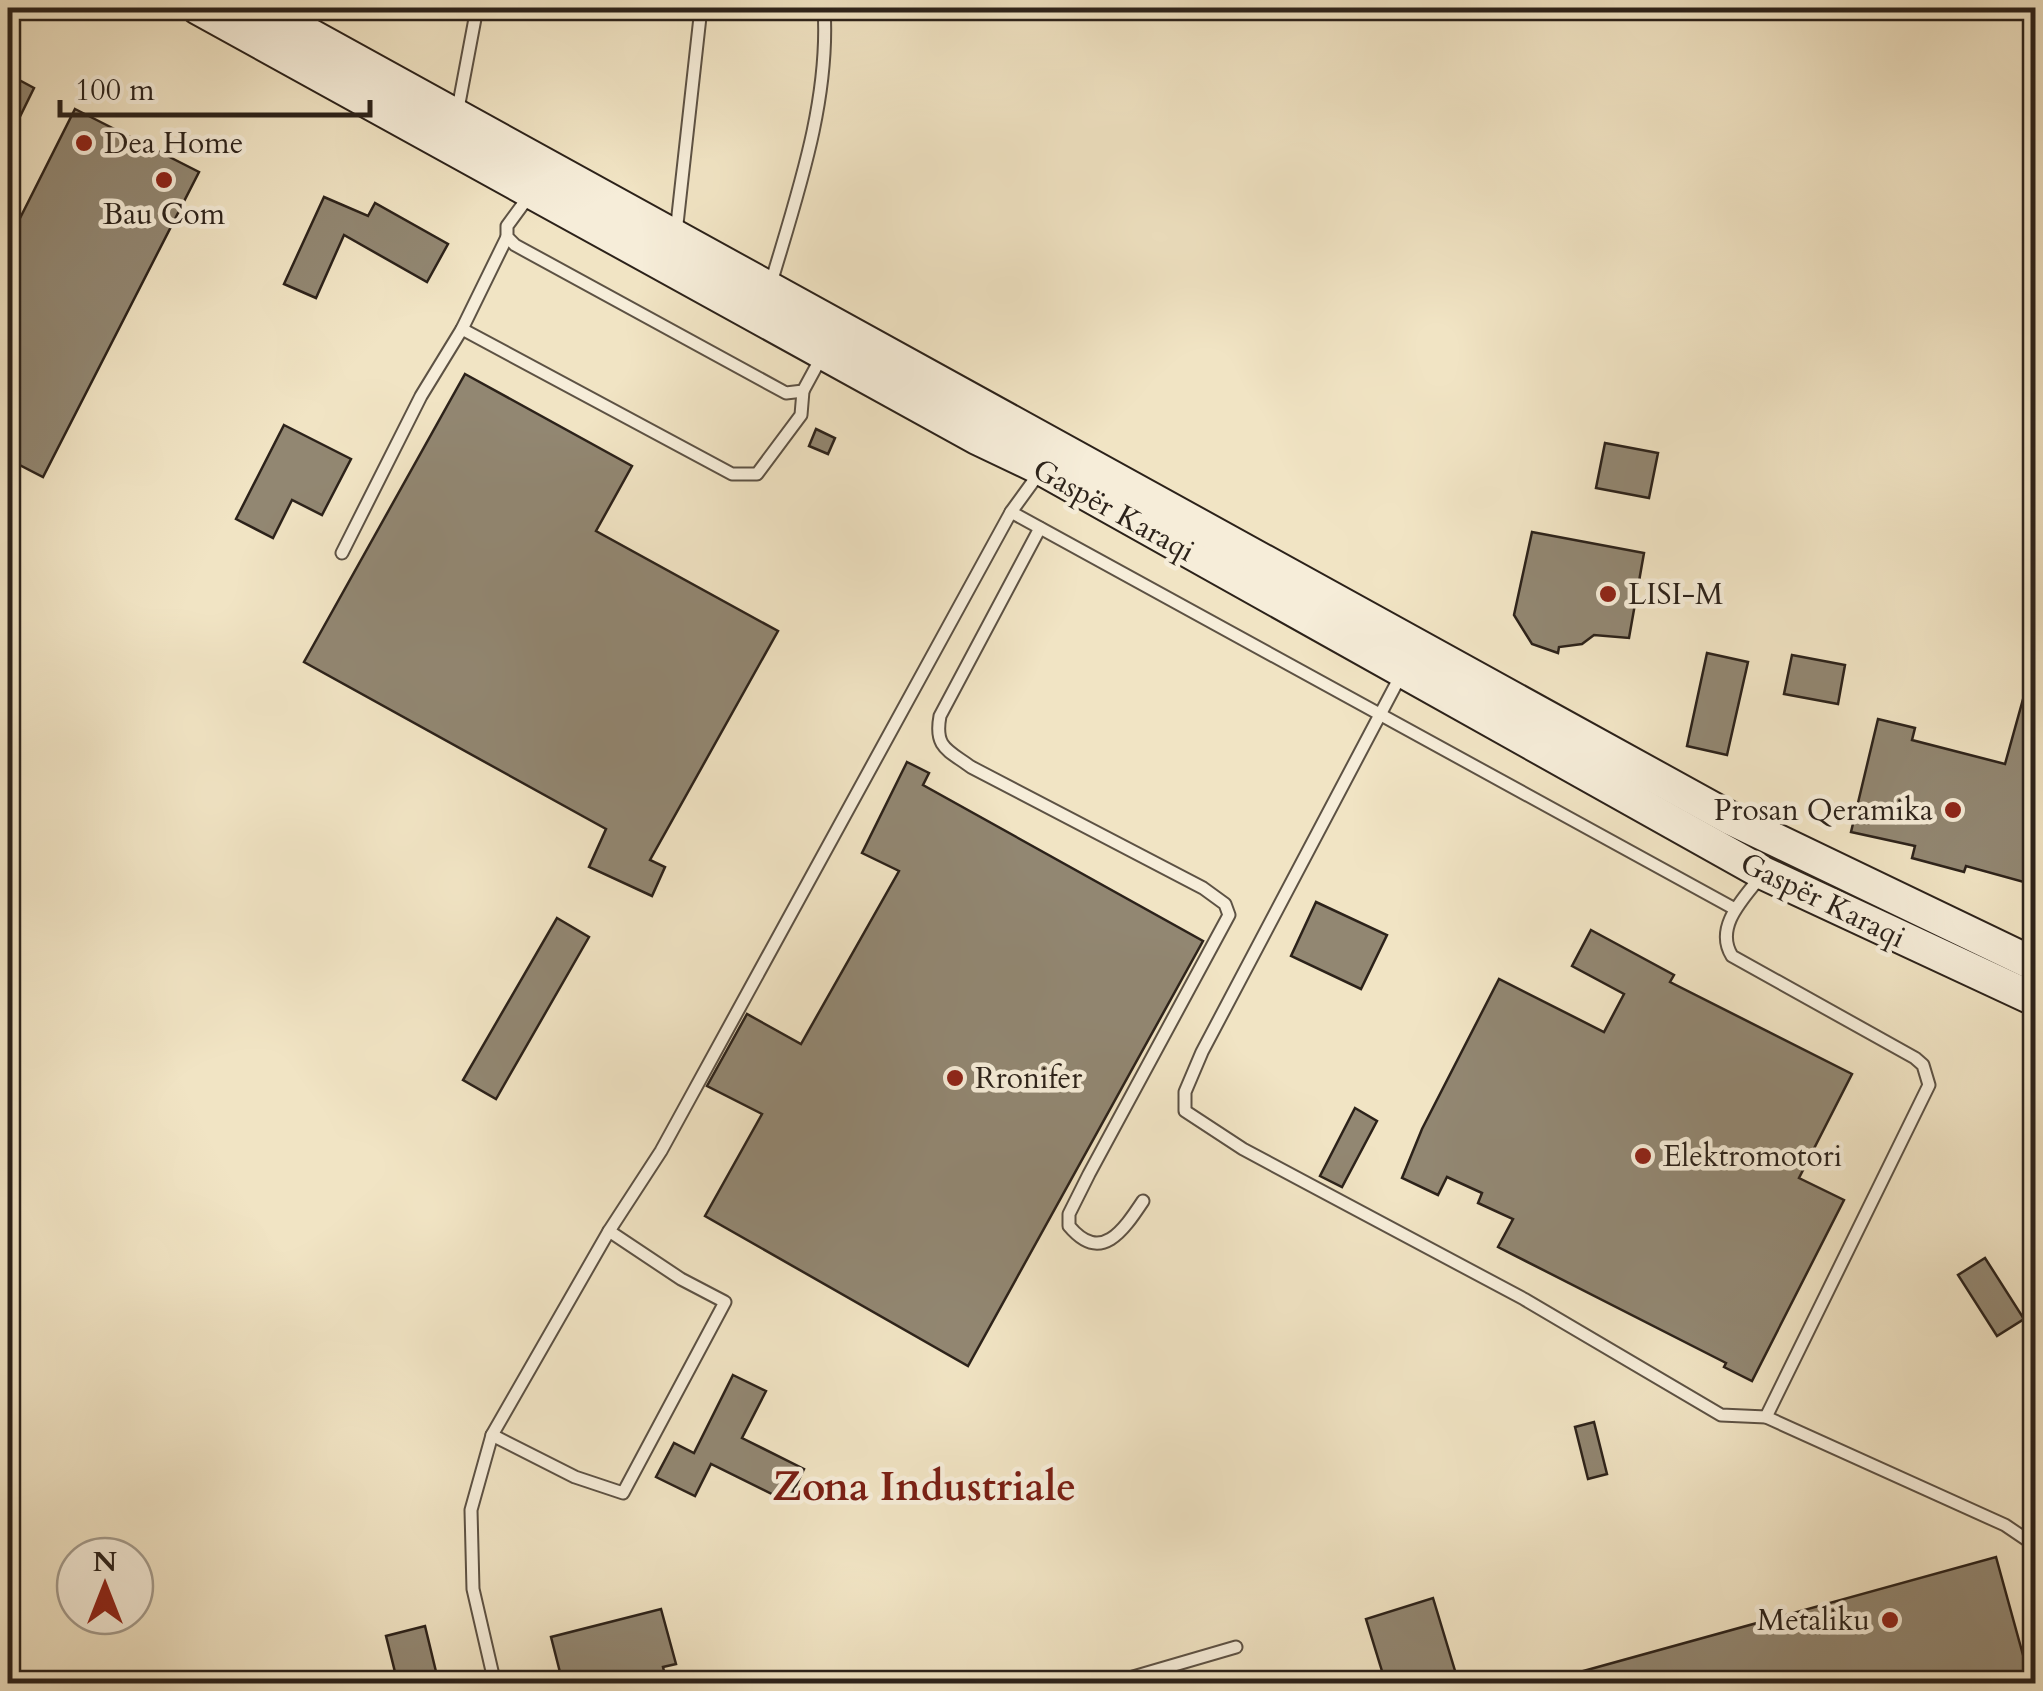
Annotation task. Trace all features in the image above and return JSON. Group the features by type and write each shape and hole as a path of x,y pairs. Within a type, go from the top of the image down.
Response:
{"main road":[{"name":"Gaspër Karaqi","path":"198,8 977,438 1042,469 1764,873 1990,982 2036,1000"},
{"name":"Gaspër Karaqi","path":"260,8 1730,818 2036,965"}],"lane":[{"path":"458,114 477,8 701,9 676,237"},
{"path":"770,288 797,194 824,72 824,8"},
{"path":"342,553 421,396 462,329 507,237 508,226 532,193"},
{"path":"507,237 514,245 786,393 803,392"},
{"path":"462,329 732,474 757,474 801,414 803,392 825,352"},
{"path":"495,1684 473,1588 471,1510 492,1435 609,1231 661,1150 1011,512 1042,469"},
{"path":"1011,512 1735,910"},
{"path":"1040,528 940,716 937,733 941,745 971,767 1202,888 1225,904 1229,915 1089,1174 1069,1214 1069,1226 1095,1245 1109,1241 1143,1201"},
{"path":"1402,673 1202,1052 1185,1092 1185,1111 1243,1149 1524,1299 1721,1416 1766,1418 2004,1524 2036,1546"},
{"path":"1764,873 1735,910 1725,939 1732,956 1915,1058 1928,1074 1929,1085 1766,1418"},
{"path":"492,1435 576,1477 624,1493 724,1302 681,1279 609,1231"},
{"path":"1109,1684 1236,1647"}],"building":[{"path":"8,74 34,88 8,141"},
{"path":"75,109 199,172 43,477 8,459 8,242"},
{"path":"324,197 368,216 375,203 448,244 427,282 344,235 316,298 284,284"},
{"path":"465,374 632,466 596,531 778,631 650,860 665,867 652,896 589,867 606,829 304,662"},
{"path":"284,425 351,459 322,515 292,500 273,538 236,519"},
{"path":"816,429 835,438 828,454 809,446"},
{"path":"1605,443 1658,453 1649,498 1596,488"},
{"path":"1532,532 1644,553 1629,638 1594,635 1582,644 1559,647 1558,653 1532,644 1514,615"},
{"path":"1707,653 1748,662 1727,755 1687,746"},
{"path":"1792,655 1845,665 1838,704 1784,694"},
{"path":"2030,674 2036,674 2036,867 2031,884 1966,866 1964,872 1912,858 1915,846 1851,832 1878,719 1915,728 1912,740 2005,764"},
{"name":"Rronifer","path":"907,762 929,773 923,785 1203,941 968,1366 705,1216 762,1114 707,1086 747,1014 801,1044 899,871 862,853"},
{"path":"1316,902 1387,935 1361,989 1291,956"},
{"path":"557,918 589,937 496,1099 463,1080"},
{"name":"Elektromotori","path":"1591,930 1674,975 1670,982 1852,1074 1799,1178 1844,1200 1752,1381 1724,1367 1726,1363 1498,1247 1513,1219 1478,1203 1482,1193 1447,1177 1438,1195 1402,1178 1422,1129 1499,979 1604,1032 1624,994 1572,966"},
{"path":"1355,1108 1377,1121 1342,1187 1320,1176"},
{"path":"1985,1258 2024,1319 1997,1336 1958,1275"},
{"path":"733,1375 766,1391 742,1438 804,1469 788,1502 711,1464 695,1496 656,1477 674,1443 694,1453"},
{"path":"1594,1422 1607,1474 1588,1479 1575,1427"},
{"name":"Metaliku","path":"1996,1557 2031,1684 1558,1684 1558,1678"},
{"path":"1433,1598 1459,1684 1386,1684 1366,1619"},
{"path":"661,1609 676,1664 663,1667 667,1684 563,1684 551,1637"},
{"path":"425,1626 439,1684 398,1684 386,1636"}],"place":[{"name":"Dea Home","path":"84,143"},
{"name":"Bau Com","path":"164,180"},
{"name":"LISI-M","path":"1608,594"},
{"name":"Prosan Qeramika","path":"1953,810"},
{"name":"Rronifer","path":"955,1078"},
{"name":"Elektromotori","path":"1643,1156"},
{"name":"Metaliku","path":"1890,1620"}],"district":[{"name":"Zona Industriale","path":"924,1486"}]}
